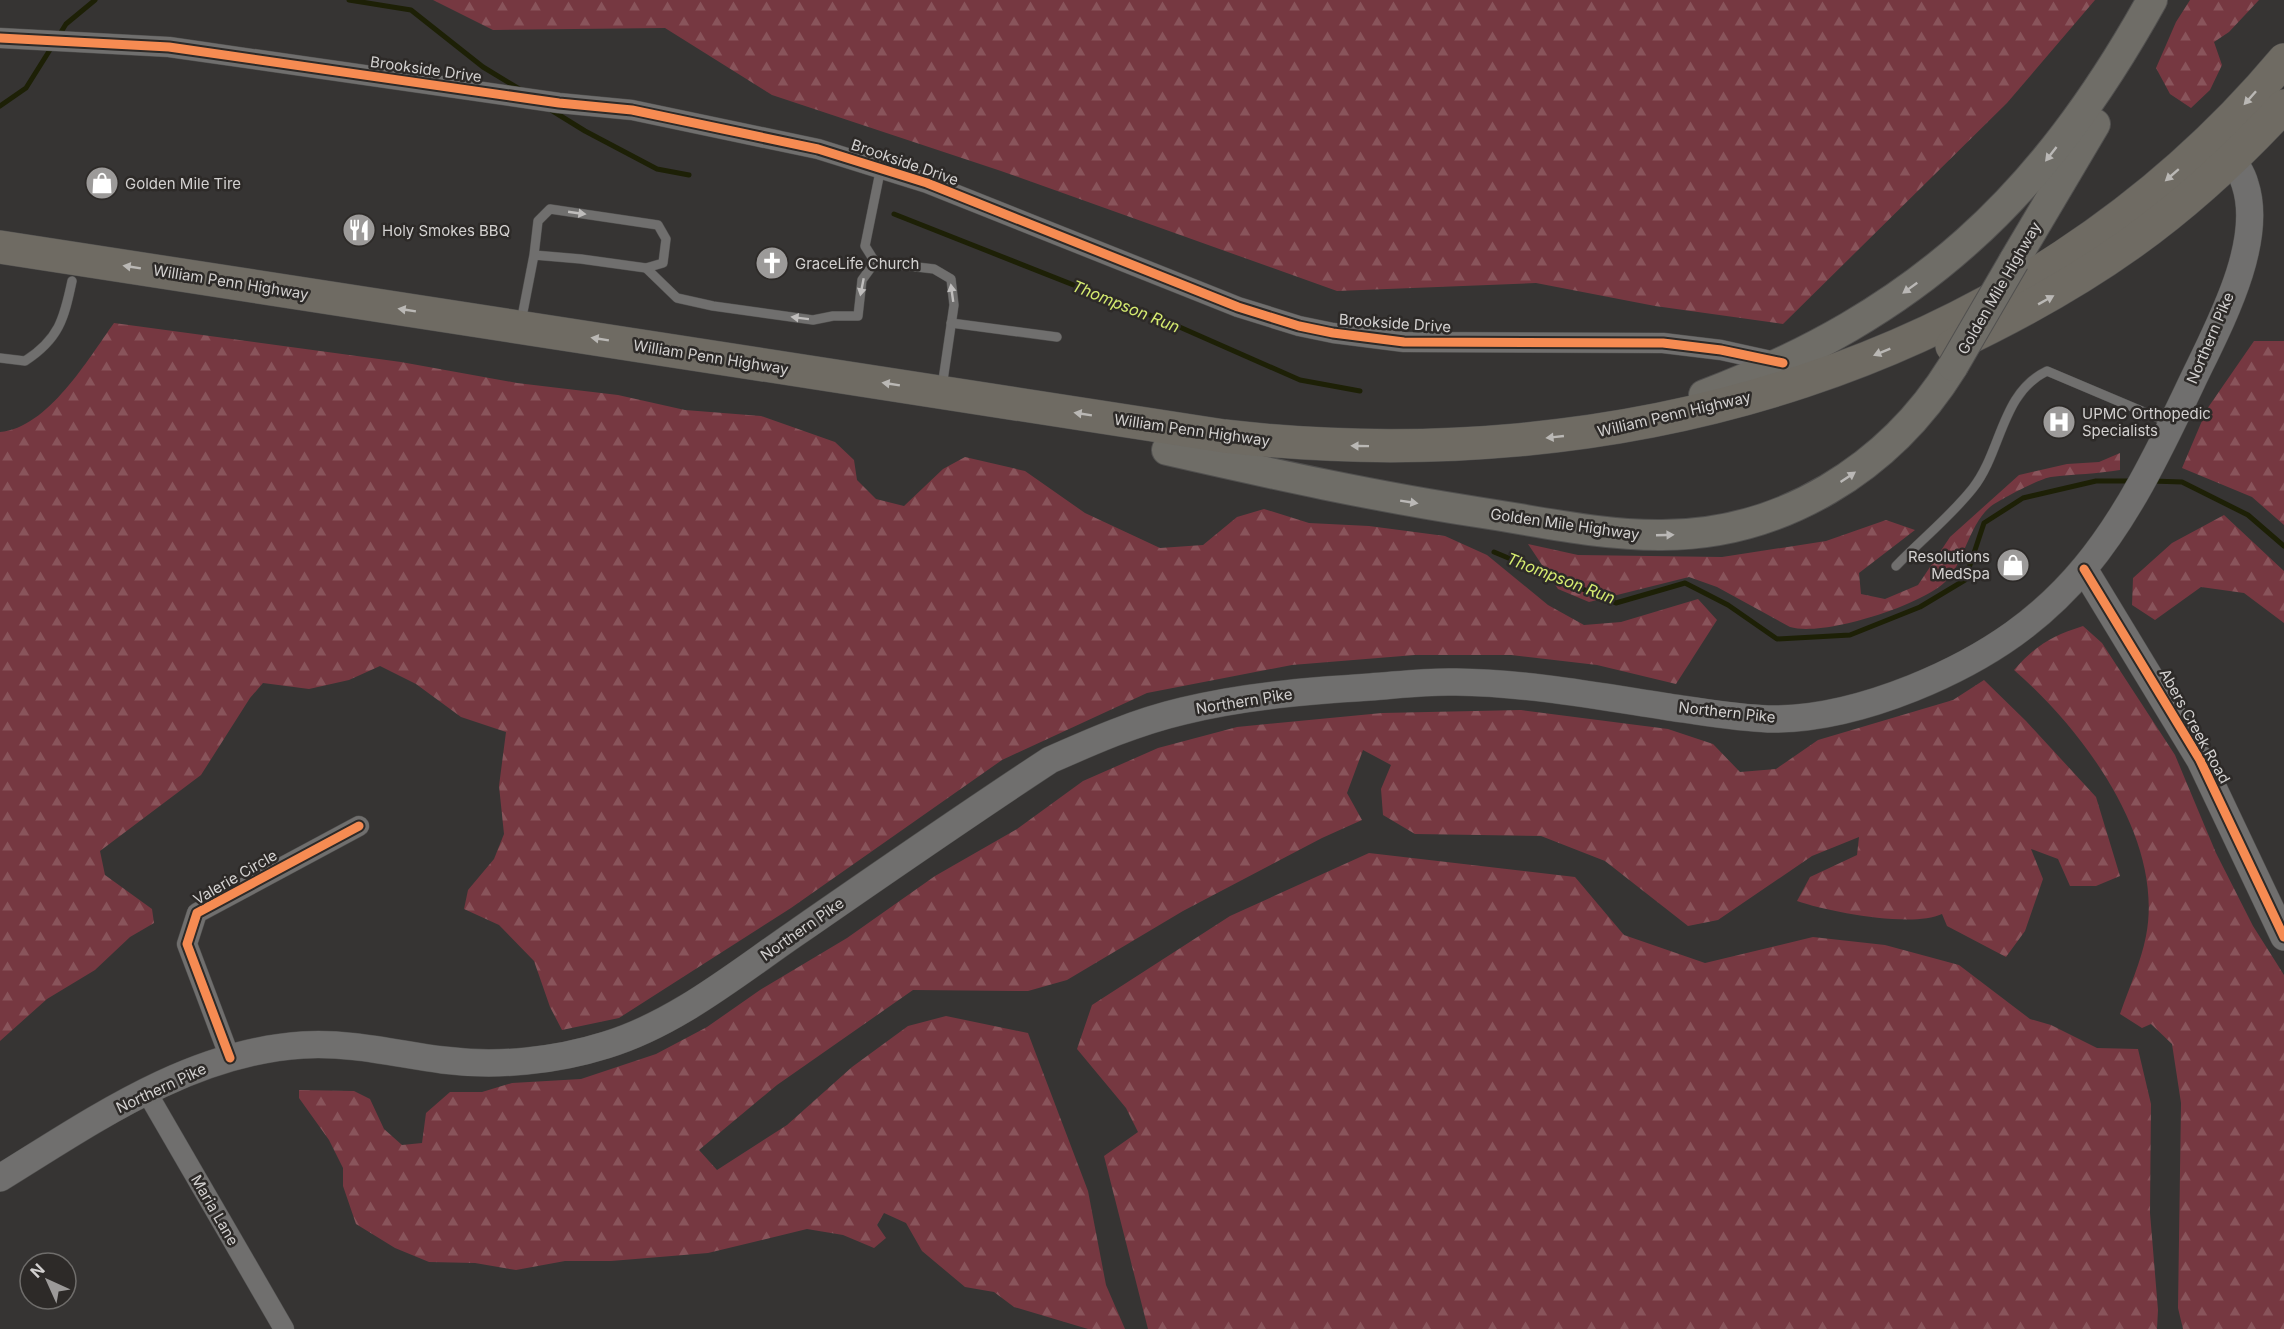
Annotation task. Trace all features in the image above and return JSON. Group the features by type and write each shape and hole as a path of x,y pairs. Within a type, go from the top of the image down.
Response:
{"highway":[{"name":"William Penn Highway","path":"0,270 1270,464 1421,469 1568,459 1711,432 1853,389 1933,355 2031,308 2132,245 2179,208 2224,148 2284,60"},
{"name":"William Penn Highway","path":"0,247 1224,436 1323,445 1464,445 1613,429 1705,410 1846,367 1932,331 2020,285 2103,231 2169,177 2224,148 2284,106"}],"main road":[{"path":"1613,429 1783,363 1851,327 1891,301 1958,250 2000,212 2043,165 2102,85 2152,0"},
{"name":"Golden Mile Highway","path":"1167,450 1377,497 1613,532 1687,534 1733,526 1780,513 1844,480 1881,453 1914,420 1953,366 2167,0"},
{"name":"Northern Pike","path":"0,1178 146,1091 203,1066 230,1058 304,1045 348,1045 445,1060 488,1063 529,1061 606,1045 647,1029 711,992 1050,760 1112,732 1183,711 1291,692 1455,681 1538,687 1769,719 1835,713 1896,695 1942,676 1995,648 2035,619 2084,569 2113,531 2144,479 2172,424 2223,311 2249,242 2251,217 2246,186 2224,148"},
{"name":"Abers Creek Road","path":"2084,569 2200,760 2284,937"}],"street":[{"name":"Brookside Drive","path":"0,38 169,47 559,103 632,110 818,149 881,167 1238,307 1299,326 1404,342 1664,343 1783,363"},
{"name":"Valerie Circle","path":"230,1058 187,944 197,913 359,826"},
{"name":"Maria Lane","path":"146,1091 284,1329"}],"lane":[{"path":"875,262 865,246 881,167"},
{"path":"520,327 534,255 537,221 549,208 658,225 666,239 663,263 646,268 534,255"},
{"path":"646,268 677,298 713,306 813,320 832,316 858,316 862,280 875,262"},
{"path":"875,262 934,269 951,279 954,305 941,392"},
{"path":"0,358 25,361 39,352 55,335 64,318 72,281"},
{"path":"951,323 1057,337"},
{"path":"1896,566 1972,489 1989,466 2011,405 2025,386 2036,376 2047,371 2172,424"}],"green space":[{"path":"433,0 2095,0 2007,103 1783,324 1655,306 1536,283 1337,291 1001,171 772,95 665,28 493,30"},
{"path":"2190,0 2259,0 2229,32 2214,42 2222,65 2210,90 2191,108 2170,94 2156,68 2176,22"},
{"path":"114,323 401,362 517,383 618,395 685,410 761,416 835,442 854,460 857,480 876,499 904,506 943,469 965,457 1025,471 1085,513 1160,548 1203,545 1237,517 1264,509 1309,523 1369,526 1445,536 1487,555 1548,605 1584,625 1621,622 1698,599 1717,620 1676,684 1597,665 1511,655 1415,655 1292,665 1147,693 1002,760 791,908 619,1018 562,1030 550,1007 534,961 499,925 464,909 468,890 494,859 504,834 499,786 506,732 461,717 416,684 380,666 349,680 309,689 263,683 250,698 201,775 100,851 105,875 152,909 154,923 130,937 95,970 47,999 0,1041 0,432 18,428 50,405 65,390"},
{"path":"2254,341 2284,341 2284,525 2252,497 2182,468 2207,409"},
{"path":"2120,453 2120,470 2046,478 1990,507 1976,524 1951,574 1933,591 1915,601 1871,617 1825,628 1790,627 1717,587 1689,577 1589,602 1558,589 1528,544 1578,555 1722,557 1826,541 1886,520 1915,530 1859,573 1861,594 1885,599 1918,585 1950,537 2019,475 2067,464 2099,462"},
{"path":"2224,515 2284,571 2284,623 2244,593 2201,587 2155,620 2132,605 2133,578 2172,543"},
{"path":"2083,626 2102,643 2175,755 2216,853 2253,926 2284,975 2284,1329 2183,1329 2178,1308 2181,1103 2172,1044 2151,1024 2142,1028 2120,1014 2146,936 2149,899 2143,862 2131,825 2113,789 2091,755 2066,723 2014,670 2045,642"},
{"path":"1984,680 2026,721 2096,797 2120,876 2096,886 2070,886 2058,859 2031,849 2043,879 2025,931 2006,957 1947,926 1942,914 1928,918 1891,919 1849,914 1797,901 1810,877 1857,855 1859,837 1812,856 1718,920 1688,926 1605,861 1541,836 1415,834 1383,815 1381,789 1391,765 1363,750 1347,793 1362,820 1322,838 1183,911 1067,980 1028,991 913,990 777,1085 699,1150 717,1170 787,1125 852,1067 908,1026 946,1016 1028,1033 1088,1191 1106,1285 1125,1329 1088,1329 1014,1307 994,1292 965,1287 922,1251 906,1223 884,1213 877,1225 886,1238 874,1248 843,1235 807,1229 708,1253 611,1261 565,1261 516,1270 475,1263 429,1262 395,1248 356,1224 343,1186 343,1168 329,1140 299,1098 299,1090 354,1091 370,1099 384,1129 402,1145 422,1143 426,1113 450,1092 482,1092 512,1083 581,1079 656,1054 707,1027 760,990 847,938 935,876 1017,829 1083,781 1158,748 1237,727 1382,713 1521,710 1668,729 1713,744 1740,772 1776,769 1818,740 1953,700"},
{"path":"1369,853 1575,877 1624,935 1705,963 1813,937 1885,945 1959,965 2030,1019 2051,1025 2097,1048 2138,1049 2151,1104 2150,1213 2158,1310 2157,1329 1148,1329 1104,1156 1138,1132 1126,1108 1077,1049 1092,1005 1230,916"}],"waterway":[{"name":"Thompson Run","path":"58,37 66,24 95,0"},
{"name":"Thompson Run","path":"349,0 411,10 483,67 521,90"},
{"name":"Thompson Run","path":"0,106 26,88 53,45"},
{"name":"Thompson Run","path":"551,110 585,131 657,169 689,175"},
{"name":"Thompson Run","path":"894,214 1175,325 1300,380 1360,391"},
{"name":"Thompson Run","path":"1494,552 1616,603 1685,583 1728,605 1777,639 1850,635 1920,607 1965,580 1984,523 2023,498 2096,481 2133,481"},
{"name":"Thompson Run","path":"2152,481 2182,482 2248,515 2284,546"}],"cycle path":[{"path":"0,38 169,47 559,103 632,110 818,149 927,183 1238,307 1299,326 1333,333 1404,342 1663,343 1721,350 1783,363"},
{"path":"2084,569 2200,760 2284,937"},
{"path":"230,1058 187,944 197,913 359,826"}],"place":[{"name":"Golden Mile Tire","path":"102,183"},
{"name":"Holy Smokes BBQ","path":"359,230"},
{"name":"GraceLife Church","path":"772,263"},
{"name":"UPMC Orthopedic Specialists","path":"2059,422"},
{"name":"Resolutions MedSpa","path":"2013,565"}]}
